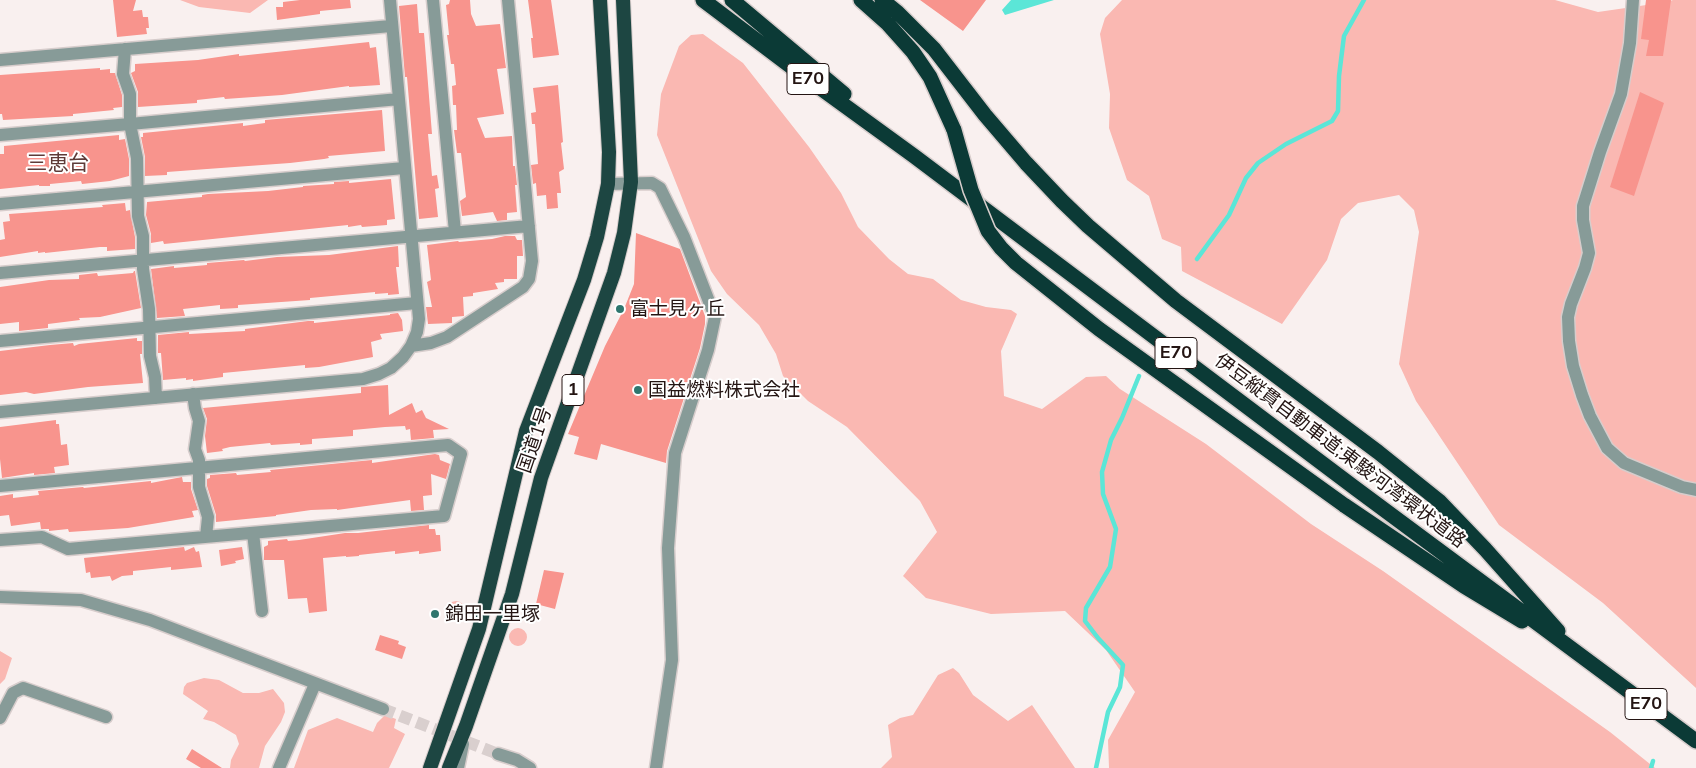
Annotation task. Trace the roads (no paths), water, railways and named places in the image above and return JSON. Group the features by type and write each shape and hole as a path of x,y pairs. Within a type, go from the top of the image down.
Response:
{"highway":[{"name":"国道1号","path":"430,768 479,629 526,431 584,280 597,237 608,184 609,152 600,0"},
{"name":"国道1号","path":"449,768 466,726 512,594 541,478 614,272 624,233 631,182 623,0"},
{"name":"伊豆縦貫自動車道;東駿河湾環状道路","path":"704,0 1696,741"},
{"name":"伊豆縦貫自動車道;東駿河湾環状道路","path":"732,0 914,156"},
{"path":"861,0 888,24 913,52 930,77 954,130 980,215 1001,248 1016,263 1099,329 1344,505 1497,607 1575,651"},
{"path":"882,0 897,12 934,50 1026,163 1088,226 1176,301 1422,487 1457,518 1575,651"}],"street":[{"path":"0,412 363,379 391,368 403,357 418,332 419,319 390,0"},
{"path":"433,0 455,232"},
{"path":"411,346 447,338 523,287 529,278 531,270 529,226 508,0"},
{"path":"1633,0 1630,43 1622,94 1600,152 1583,206 1583,220 1589,252 1586,268 1571,304 1568,317 1569,341 1573,366 1585,402 1590,416 1607,448 1624,463 1682,487 1696,490"},
{"path":"0,60 391,26"},
{"path":"125,49 124,74 130,94 130,124 137,158 138,216 143,236 143,269 149,309 150,356 154,368 156,398"},
{"path":"0,135 399,99"},
{"path":"0,204 404,168"},
{"path":"608,184 652,183 660,188 684,237 715,317 708,350 675,453 668,548 672,660 656,768"},
{"path":"0,273 529,226"},
{"path":"0,342 417,303"},
{"path":"193,394 194,408 199,422 195,449 200,468 199,487 208,517 206,537"},
{"path":"0,486 448,445 461,454 444,516 68,549 42,537 0,540"},
{"path":"253,533 262,611"},
{"path":"0,597 81,600 150,620 315,684 383,708"},
{"path":"279,768 315,684"},
{"path":"0,718 13,692 23,688 106,717"},
{"path":"458,768 466,726"},
{"path":"498,754 517,760 530,768"}],"water":[{"path":"1011,0 1054,0 1005,15 1002,10"}],"waterway":[{"path":"1197,259 1229,215 1246,178 1258,163 1286,144 1332,121 1338,111 1339,76 1344,36 1364,0"},
{"path":"1096,768 1108,712 1120,687 1123,665 1085,621 1086,608 1110,567 1116,529 1103,494 1102,472 1111,440 1139,376"},
{"path":"1651,768 1653,761"}],"tunnel":[{"path":"383,709 498,754"}],"place":[{"name":"富士見ヶ丘","path":"620,309"},
{"name":"国益燃料株式会社","path":"638,390"},
{"name":"錦田一里塚","path":"435,614"}],"district":[{"name":"三恵台","path":"58,164"}]}
